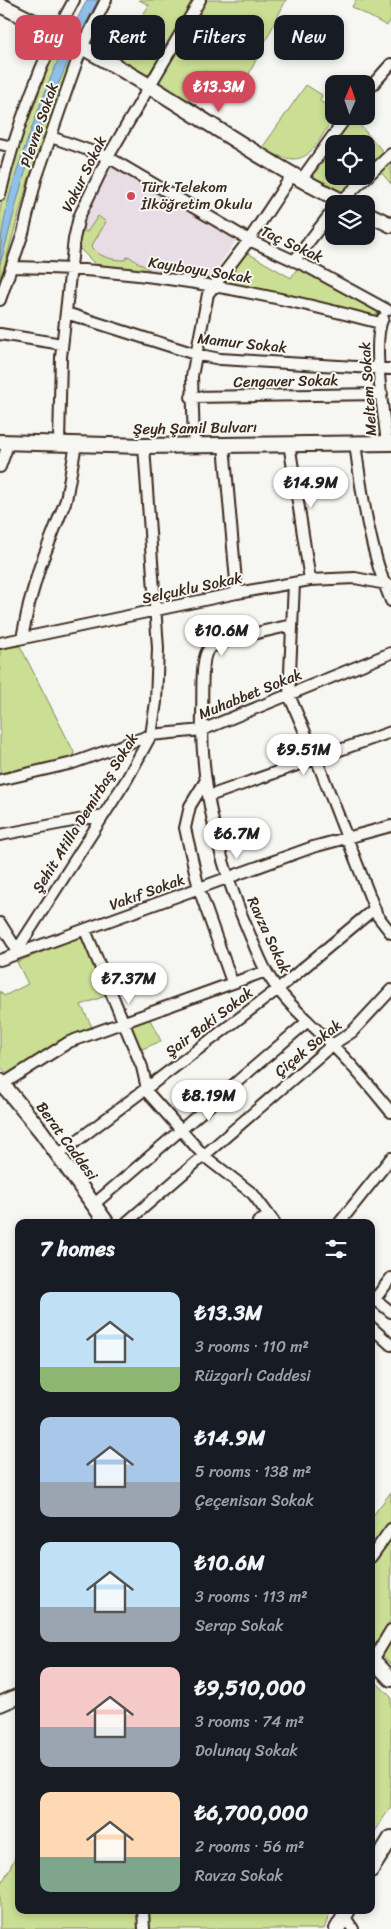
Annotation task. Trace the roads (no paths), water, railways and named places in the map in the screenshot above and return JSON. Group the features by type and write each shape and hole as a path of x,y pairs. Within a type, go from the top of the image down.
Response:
{"street":[{"path":"66,15 74,0"},
{"name":"Plevne Sokak","path":"81,47 106,0"},
{"name":"Vakur Sokak","path":"59,443 62,344 74,239 79,217 108,157 200,0"},
{"path":"0,5 21,15"},
{"path":"81,47 149,86 325,195"},
{"path":"0,195 13,147 46,60"},
{"name":"Plevne Sokak","path":"0,300 13,267 36,179 77,60"},
{"path":"375,82 391,64"},
{"path":"194,445 192,397 195,354 204,306 212,286 340,125"},
{"name":"Taç Sokak","path":"51,138 108,157 249,240 294,260 389,308"},
{"path":"0,144 13,147"},
{"path":"349,195 391,154"},
{"path":"375,217 391,225"},
{"path":"294,260 325,222"},
{"name":"Kayıboyu Sokak","path":"13,267 71,267 212,286 302,302 380,323"},
{"name":"Meltem Sokak","path":"389,308 380,323 378,339 382,394 389,443"},
{"name":"Mamur Sokak","path":"66,313 195,354 246,361 391,369"},
{"path":"0,334 62,344"},
{"name":"Cengaver Sokak","path":"192,397 382,394"},
{"path":"0,467 4,442"},
{"name":"Şeyh Şamil Bulvarı","path":"4,442 144,446 389,443"},
{"path":"289,443 310,580"},
{"path":"355,443 364,505 391,601"},
{"path":"22,638 28,604 40,566 66,500 76,444"},
{"path":"224,444 237,593"},
{"name":"Şehit Atilla Demirbaş Sokak","path":"18,951 142,755 151,735 158,661 144,446"},
{"name":"Selçuklu Sokak","path":"0,643 237,593 310,580 355,578 387,585"},
{"path":"294,583 289,695 316,758 374,909 391,933"},
{"name":"Ravza Sokak","path":"292,625 209,649 204,666 202,730 209,796 229,878 242,918 266,971 278,989 332,1045 391,1112"},
{"name":"Muhabbet Sokak","path":"0,780 73,763 151,735 202,730 391,653"},
{"path":"209,796 391,732"},
{"path":"206,780 190,806 185,821 186,836 199,889 232,982"},
{"path":"0,835 104,815"},
{"name":"Vakıf Sokak","path":"0,960 18,951 85,930 346,837 391,826"},
{"name":"Şair Baki Sokak","path":"58,1155 278,989 374,909"},
{"path":"0,923 18,951"},
{"path":"85,930 142,1067 146,1089 155,1104 204,1156 248,1189 271,1219"},
{"path":"1,1082 62,1046 266,971"},
{"name":"Çiçek Sokak","path":"130,1219 332,1045 361,1024 391,990"},
{"path":"93,1205 308,1021"},
{"name":"Berat Caddesi","path":"1,1082 58,1155 104,1219"},
{"path":"342,1219 391,1158"},
{"path":"375,1298 391,1278"},
{"path":"375,1302 391,1312"},
{"path":"375,1331 391,1345"},
{"path":"375,1551 391,1529"},
{"path":"375,1654 391,1630"},
{"path":"375,1662 391,1678"},
{"path":"0,1704 15,1698"},
{"path":"375,1864 391,1838"},
{"path":"143,1914 144,1929"},
{"path":"338,1929 346,1914"},
{"path":"346,1914 353,1929"}],"water":[{"path":"87,0 98,0 81,35 81,15 79,15"},
{"path":"58,60 69,60 31,154 0,264 3,229 10,194 38,110"}],"place":[{"name":"Türk Telekom İlköğretim Okulu","path":"131,196"}]}
